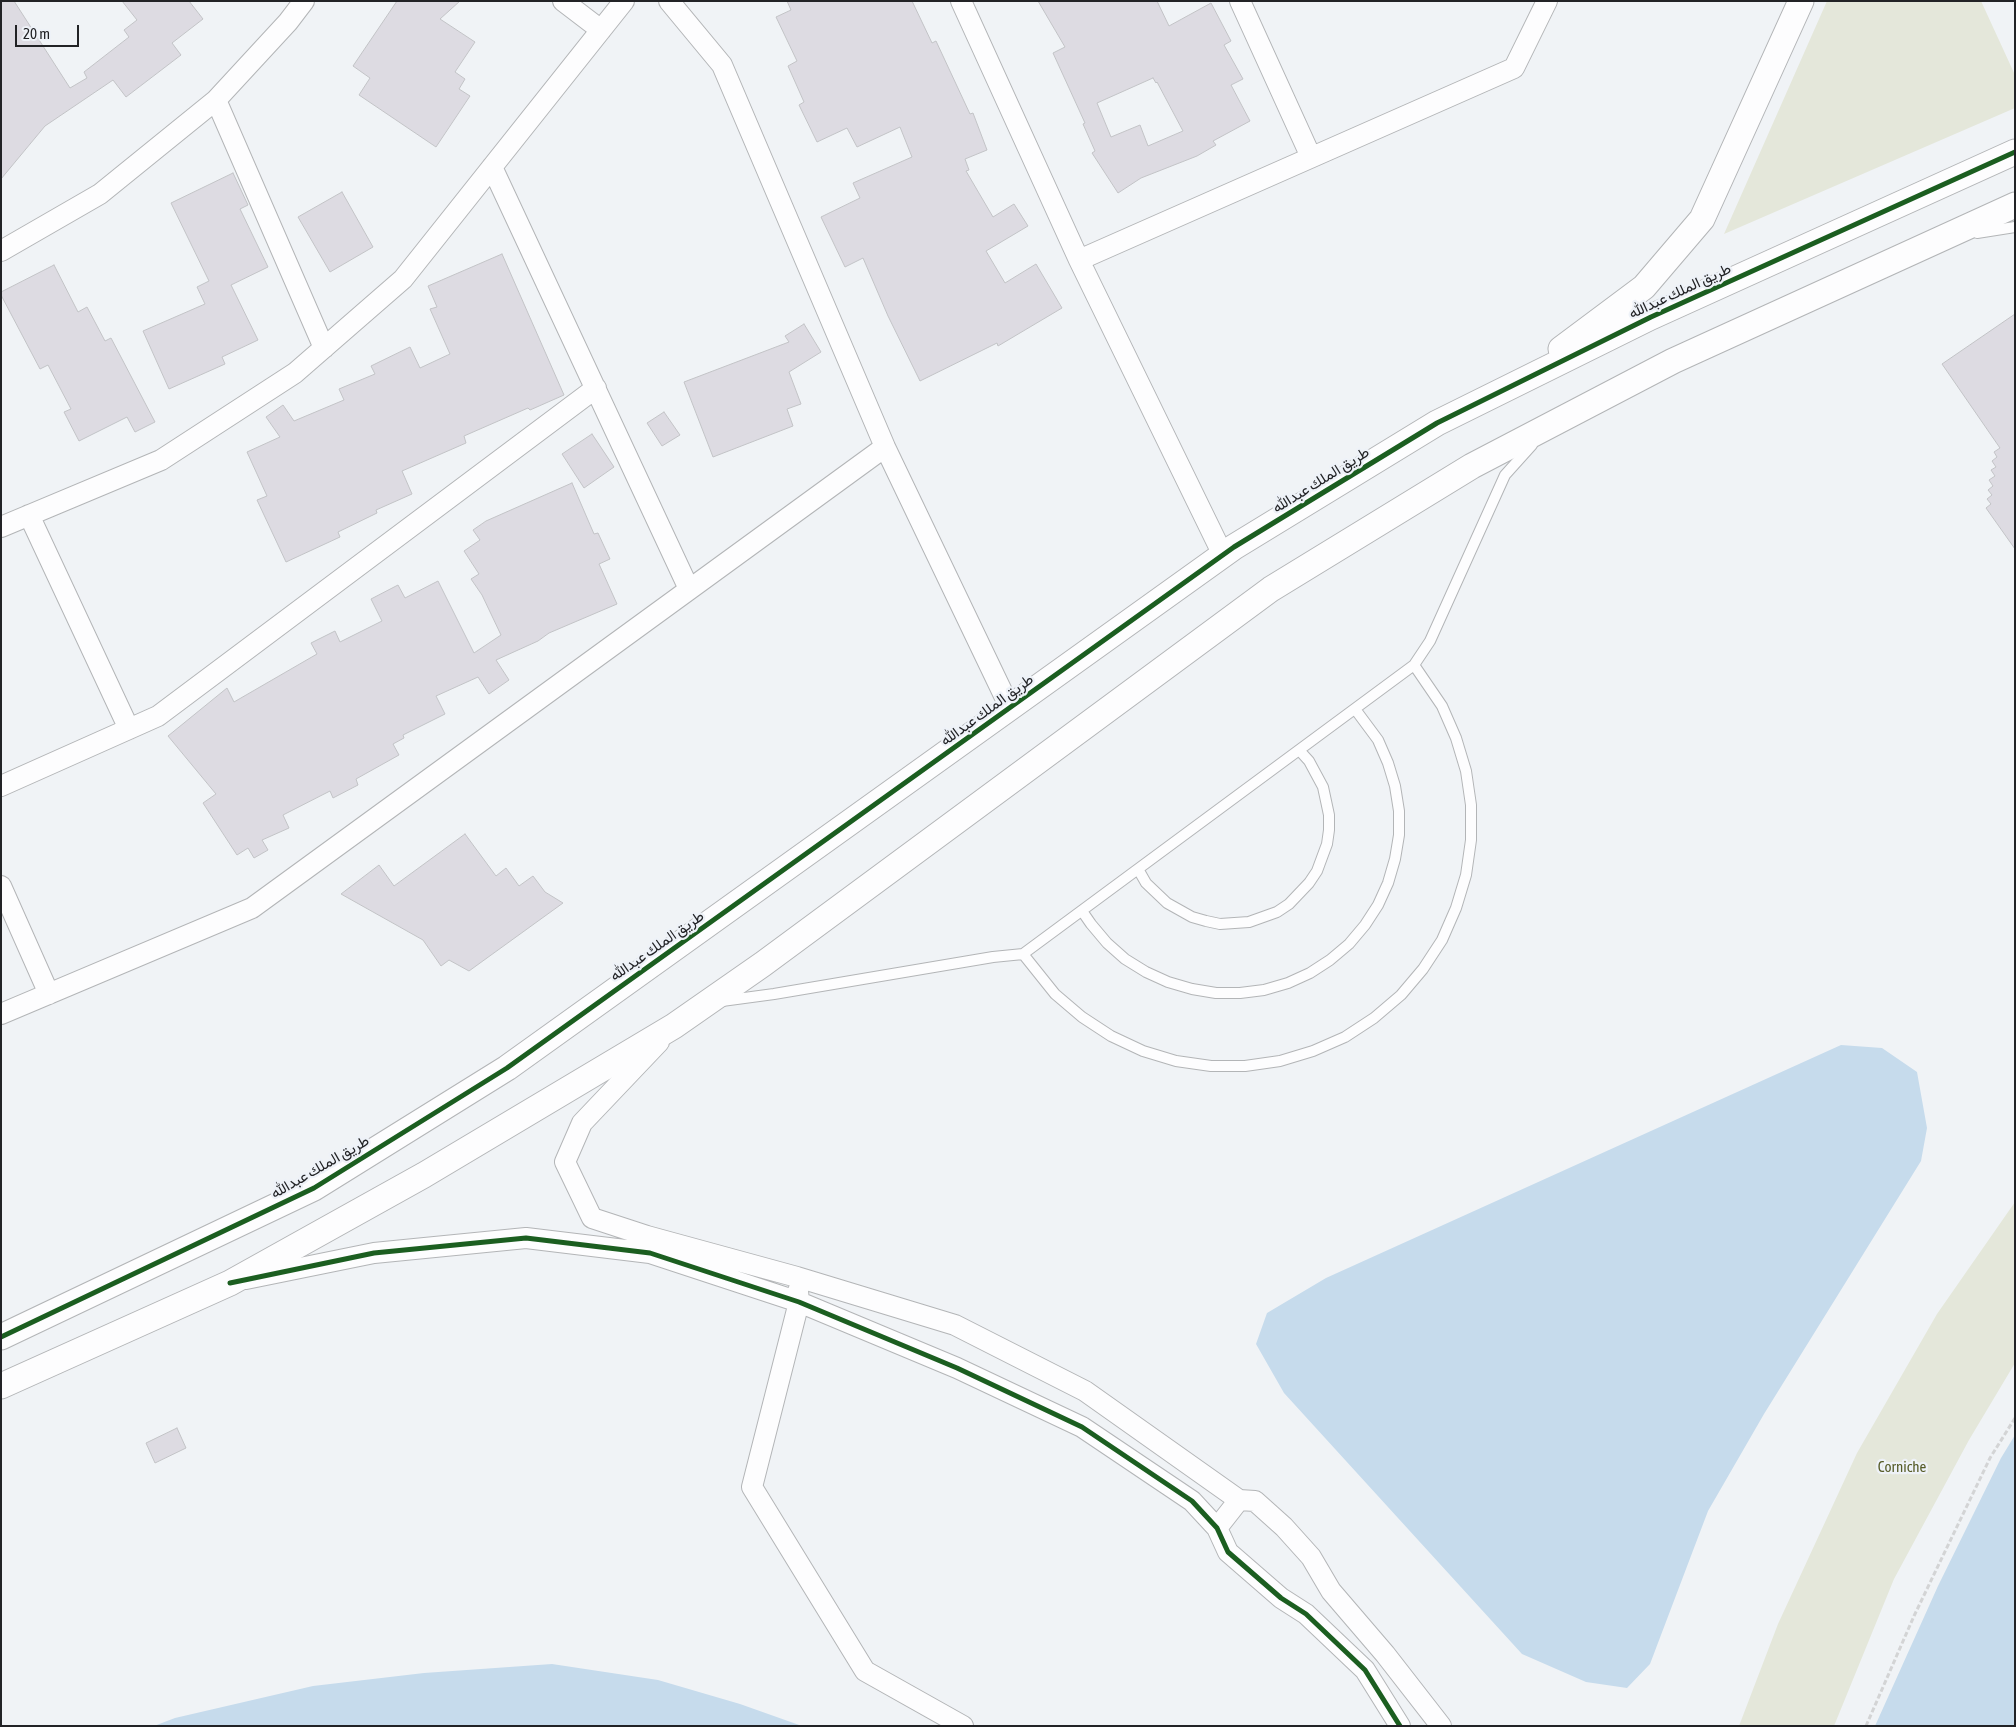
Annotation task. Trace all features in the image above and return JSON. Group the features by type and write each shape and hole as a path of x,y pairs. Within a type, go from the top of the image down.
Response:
{"street":[{"path":"563,1 601,30"},
{"path":"1,527 161,460 295,373 403,279 624,1"},
{"path":"669,1 722,65 885,447 1010,708"},
{"path":"961,1 1079,260 1223,555"},
{"path":"1240,1 1311,157"},
{"path":"1079,260 1514,68 1547,1"},
{"path":"1513,385 1644,287 1702,219 1801,1"},
{"path":"1,251 100,194 216,100 288,22 301,2"},
{"path":"216,100 324,348"},
{"name":"طريق الملك عبدالله","path":"1,1337 314,1188 507,1068 1223,555 1437,423 1651,317 2015,152"},
{"path":"492,166 689,589"},
{"path":"1,1386 230,1283 424,1175 674,1026 763,964 1271,589 1472,466 1674,361 2015,205"},
{"path":"1,786 158,716 596,388"},
{"path":"1,1014 252,908 885,447"},
{"path":"30,515 129,729"},
{"path":"1,886 49,994"},
{"path":"674,1026 582,1123 565,1162 592,1218 647,1236 797,1276 955,1325 1085,1391 1239,1500 1255,1501 1284,1527 1311,1557 1331,1591 1385,1654 1441,1726"},
{"path":"230,1283 374,1253 526,1238 650,1253 799,1302 957,1368 1082,1427 1192,1501 1217,1528 1228,1552 1281,1598 1306,1614 1364,1670 1400,1726"},
{"path":"778,1295 797,1276"},
{"path":"797,1276 799,1302 752,1488 865,1671 963,1726"},
{"path":"1217,1528 1239,1500"}],"lane":[{"path":"1941,238 2015,227"},
{"path":"706,1004 993,957 1023,954 1414,666 1430,641 1505,474 1522,454 1560,420"},
{"path":"1023,954 1056,994 1082,1017 1111,1036 1143,1051 1176,1061 1211,1066 1237,1066 1280,1061 1313,1051 1345,1037 1374,1018 1400,996 1423,969 1442,940 1456,908 1466,875 1471,840 1469,788 1456,738 1442,706 1414,666"},
{"path":"1082,911 1107,943 1125,959 1146,972 1168,982 1192,989 1216,993 1264,990 1288,983 1310,973 1330,960 1349,944 1365,925 1378,905 1388,883 1395,859 1398,835 1399,810 1395,786 1388,763 1378,740 1355,709"},
{"path":"1138,869 1146,883 1167,903 1186,914 1206,921 1220,924 1249,922 1277,912 1289,904 1309,883 1317,871 1325,851 1329,830 1327,801 1323,787 1309,761 1299,750"}],"path":[{"path":"1866,1726 1914,1616 1990,1458 2015,1418"}],"green space":[{"path":"1827,1 1981,1 2015,75 2015,108 1724,234"},
{"name":"Corniche","path":"2015,1202 2015,1363 1969,1440 1894,1579 1834,1726 1739,1726 1778,1624 1857,1453 1937,1314"}],"water":[{"path":"1841,1045 1882,1048 1917,1072 1927,1128 1921,1161 1764,1414 1708,1511 1650,1664 1627,1688 1586,1682 1522,1654 1284,1393 1256,1344 1267,1313 1326,1278"},
{"path":"2015,1435 2015,1726 1875,1726 1938,1586 2001,1458"},
{"path":"552,1664 658,1680 740,1704 802,1726 154,1726 175,1718 313,1686 424,1673"}],"building":[{"path":"1,1 14,1 70,88 87,78 84,72 129,37 124,30 137,20 122,1 189,1 203,19 172,43 181,55 126,97 113,80 45,126 1,179"},
{"path":"397,1 460,1 440,19 475,42 455,72 465,79 459,89 470,96 436,147 359,95 370,78 353,66"},
{"path":"787,1 912,1 932,43 936,41 970,114 973,113 987,150 965,159 969,170 966,171 993,217 1014,204 1028,226 986,251 1005,283 1036,264 1062,308 998,346 997,343 920,381 888,316 863,258 845,267 821,217 860,198 853,183 912,157 900,127 857,147 847,128 817,142 799,105 804,102 788,66 797,61 776,17 791,10"},
{"path":"1038,1 1157,1 1169,26 1211,3 1231,41 1224,45 1243,79 1231,85 1250,121 1213,141 1216,145 1197,156 1141,178 1118,193 1092,153 1095,151 1083,124 1085,123 1053,53 1065,47","holes":["1153,78 1183,131 1148,146 1140,125 1111,137 1097,103"]},
{"path":"233,173 248,205 240,209 268,267 231,285 258,340 222,357 225,364 169,389 143,331 205,304 197,287 209,281 171,203"},
{"path":"342,192 373,247 330,272 298,217"},
{"path":"502,254 564,395 530,410 528,408 464,436 466,443 402,471 412,494 376,510 377,513 338,532 340,537 286,562 257,500 267,496 247,452 280,437 266,417 283,405 294,421 344,400 339,389 375,374 371,366 410,347 420,368 450,354 430,309 437,307 428,286"},
{"path":"54,265 78,312 87,307 105,341 111,338 155,422 135,432 127,417 79,441 64,412 71,409 48,365 40,369 1,295 1,292"},
{"path":"2015,314 2015,549 1986,508 1991,504 1987,499 1992,495 1988,490 1993,486 1989,480 1995,476 1991,470 1996,467 1992,461 1997,457 1994,452 2000,448 1942,364"},
{"path":"804,324 821,352 789,372 801,404 787,409 793,426 713,457 684,382 789,342 785,336"},
{"path":"664,412 680,435 662,446 647,423"},
{"path":"592,434 614,467 584,488 562,454"},
{"path":"572,483 594,534 598,533 610,559 599,564 617,604 549,633 538,641 496,660 509,680 489,694 478,677 436,696 445,714 403,735 404,738 393,744 399,755 356,779 358,785 333,798 330,791 283,815 289,828 262,840 268,850 254,858 248,848 237,855 203,803 216,794 168,736 227,688 234,702 317,654 311,643 335,631 340,642 382,621 371,599 398,585 405,598 438,581 474,653 501,635 482,595 471,579 479,574 464,551 480,540 473,530 486,521"},
{"path":"465,834 496,876 506,868 519,886 533,876 545,892 563,903 469,971 449,960 441,966 423,940 341,894 379,865 394,886"},
{"path":"177,1428 186,1448 155,1463 146,1443"}],"cycle path":[{"path":"1,1337 314,1188 507,1068 1234,547 1437,423 1651,317 2015,152"},
{"path":"230,1283 374,1253 526,1238 650,1253 799,1302 957,1368 1082,1427 1192,1501 1217,1528 1228,1552 1281,1598 1306,1614 1365,1670 1400,1726"}]}
